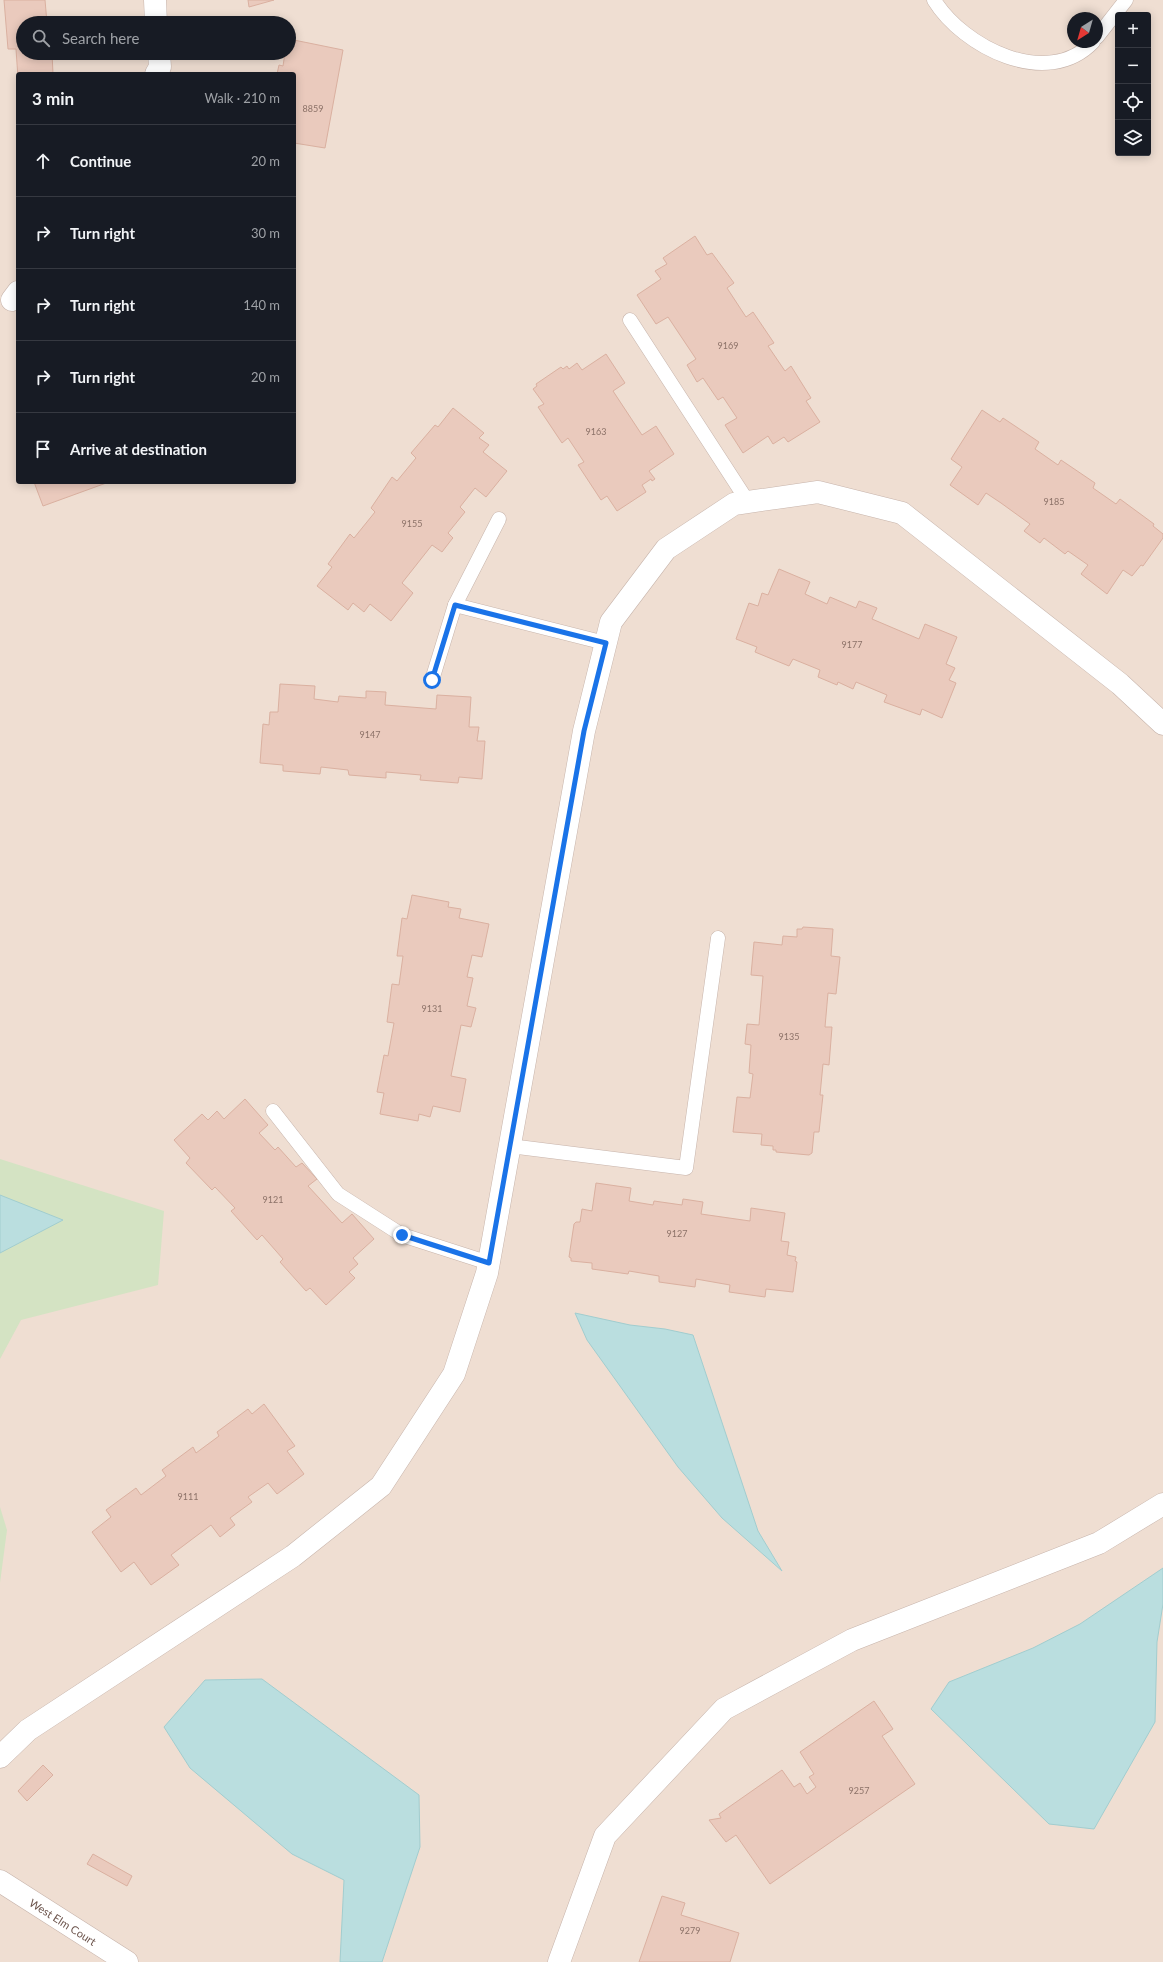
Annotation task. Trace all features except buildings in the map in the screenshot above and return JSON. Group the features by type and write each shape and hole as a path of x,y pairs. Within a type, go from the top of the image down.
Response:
{"street":[{"path":"154,0 155,16"},
{"path":"157,72 160,66 160,60"},
{"path":"0,1757 28,1730 293,1556 380,1486 454,1374 489,1263 584,731 611,622 666,548 734,504 818,492 902,513 1120,684 1163,724"},
{"path":"559,1962 605,1836 724,1710 852,1640 1099,1543 1163,1504"},
{"name":"West Elm Court","path":"0,1881 127,1962"}],"lane":[{"path":"934,0 954,26 969,38 991,50 1016,59 1034,62 1055,62 1072,57 1085,48"},
{"path":"1103,30 1126,0"},
{"path":"630,320 748,502"},
{"path":"432,680 455,605 499,519"},
{"path":"455,605 606,643"},
{"path":"510,1146 686,1168 718,938"},
{"path":"273,1111 338,1194 402,1235 489,1263"}],"shaded area":[{"path":"0,0 1163,0 1163,1962 0,1962"}],"green space":[{"path":"0,1159 164,1211 158,1285 21,1320 0,1359"},
{"path":"0,1507 7,1530 0,1583"}],"water":[{"path":"0,1195 63,1220 0,1253"},
{"path":"575,1313 630,1325 665,1329 693,1335 758,1531 782,1571 722,1518 678,1467 587,1340"},
{"path":"1163,1568 1163,1604 1157,1642 1155,1722 1094,1829 1049,1824 931,1709 949,1682 1033,1648 1080,1624"},
{"path":"262,1679 419,1795 420,1847 382,1962 340,1962 344,1880 292,1854 190,1768 164,1727 205,1680"}],"route":[{"path":"402,1235 489,1263 584,731 606,643 455,605 432,680"}]}
